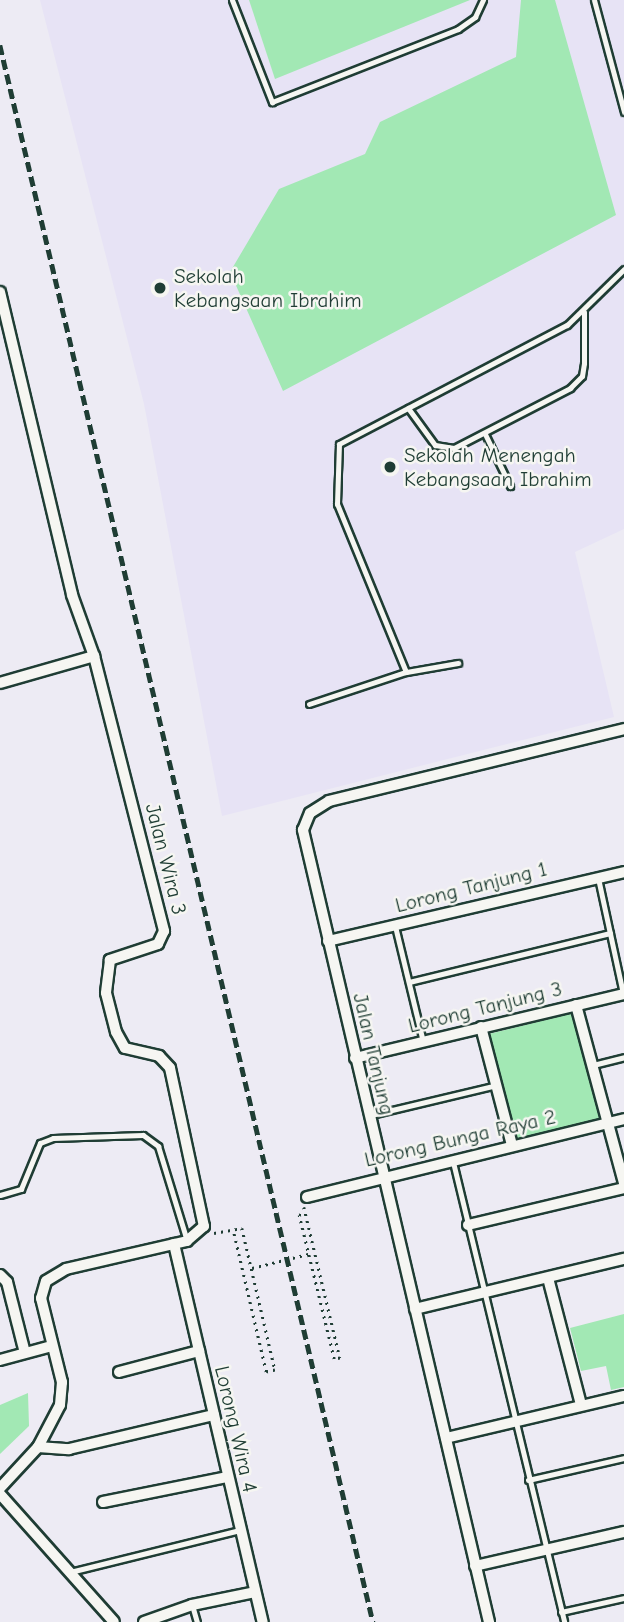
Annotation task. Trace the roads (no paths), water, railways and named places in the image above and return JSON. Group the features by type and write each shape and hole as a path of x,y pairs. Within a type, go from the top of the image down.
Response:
{"street":[{"name":"Jalan Wira 3","path":"0,292 72,595 94,656 164,936 158,943 110,960 106,993 116,1032 125,1048 159,1056 170,1068 203,1216 202,1232 187,1241"},
{"path":"0,683 94,656"},
{"name":"Jalan Tanjung","path":"489,1622 303,830 310,813 320,806 624,729"},
{"name":"Lorong Tanjung 1","path":"328,941 624,872"},
{"name":"Lorong Tanjung 3","path":"355,1058 624,994"},
{"path":"468,1226 624,1185 576,1005"},
{"path":"481,1027 512,1145"},
{"name":"Lorong Bunga Raya 2","path":"307,1197 383,1176 624,1119"},
{"path":"0,1488 38,1447 60,1405 62,1382 52,1346 42,1289 55,1274 66,1269 187,1241"},
{"name":"Lorong Wira 4","path":"174,1244 263,1622"},
{"path":"415,1310 624,1259"},
{"path":"0,1275 7,1282 25,1353"},
{"path":"548,1278 581,1405"},
{"path":"0,1360 52,1346"},
{"path":"119,1372 198,1351"},
{"path":"446,1438 624,1396"},
{"path":"38,1447 69,1449 214,1415"},
{"path":"103,1502 227,1477"},
{"path":"0,1494 114,1622"},
{"path":"475,1566 624,1532"},
{"path":"144,1622 192,1605 255,1592"}],"lane":[{"path":"232,0 272,102 458,29 475,17 483,0"},
{"path":"594,0 624,112"},
{"path":"406,672 337,504 335,486 339,444 542,340 584,312 624,269"},
{"path":"408,408 423,433 445,449 485,435 570,388 582,376 584,312"},
{"path":"485,435 510,486"},
{"path":"309,704 406,672 458,663"},
{"path":"598,878 624,994"},
{"path":"395,925 423,1042"},
{"path":"409,982 610,933"},
{"path":"592,1065 624,1057"},
{"path":"369,1115 497,1084"},
{"path":"0,1195 21,1189 40,1143 53,1138 143,1135 158,1146 187,1241"},
{"path":"453,1159 513,1421 564,1622"},
{"path":"528,1480 624,1458"},
{"path":"69,1572 240,1530"},
{"path":"561,1612 624,1598"},
{"path":"192,1605 197,1622"}],"railway":[{"path":"0,45 373,1622"}],"place":[{"name":"Sekolah Kebangsaan Ibrahim","path":"160,288"},
{"name":"Sekolah Menengah Kebangsaan Ibrahim","path":"390,467"}]}
